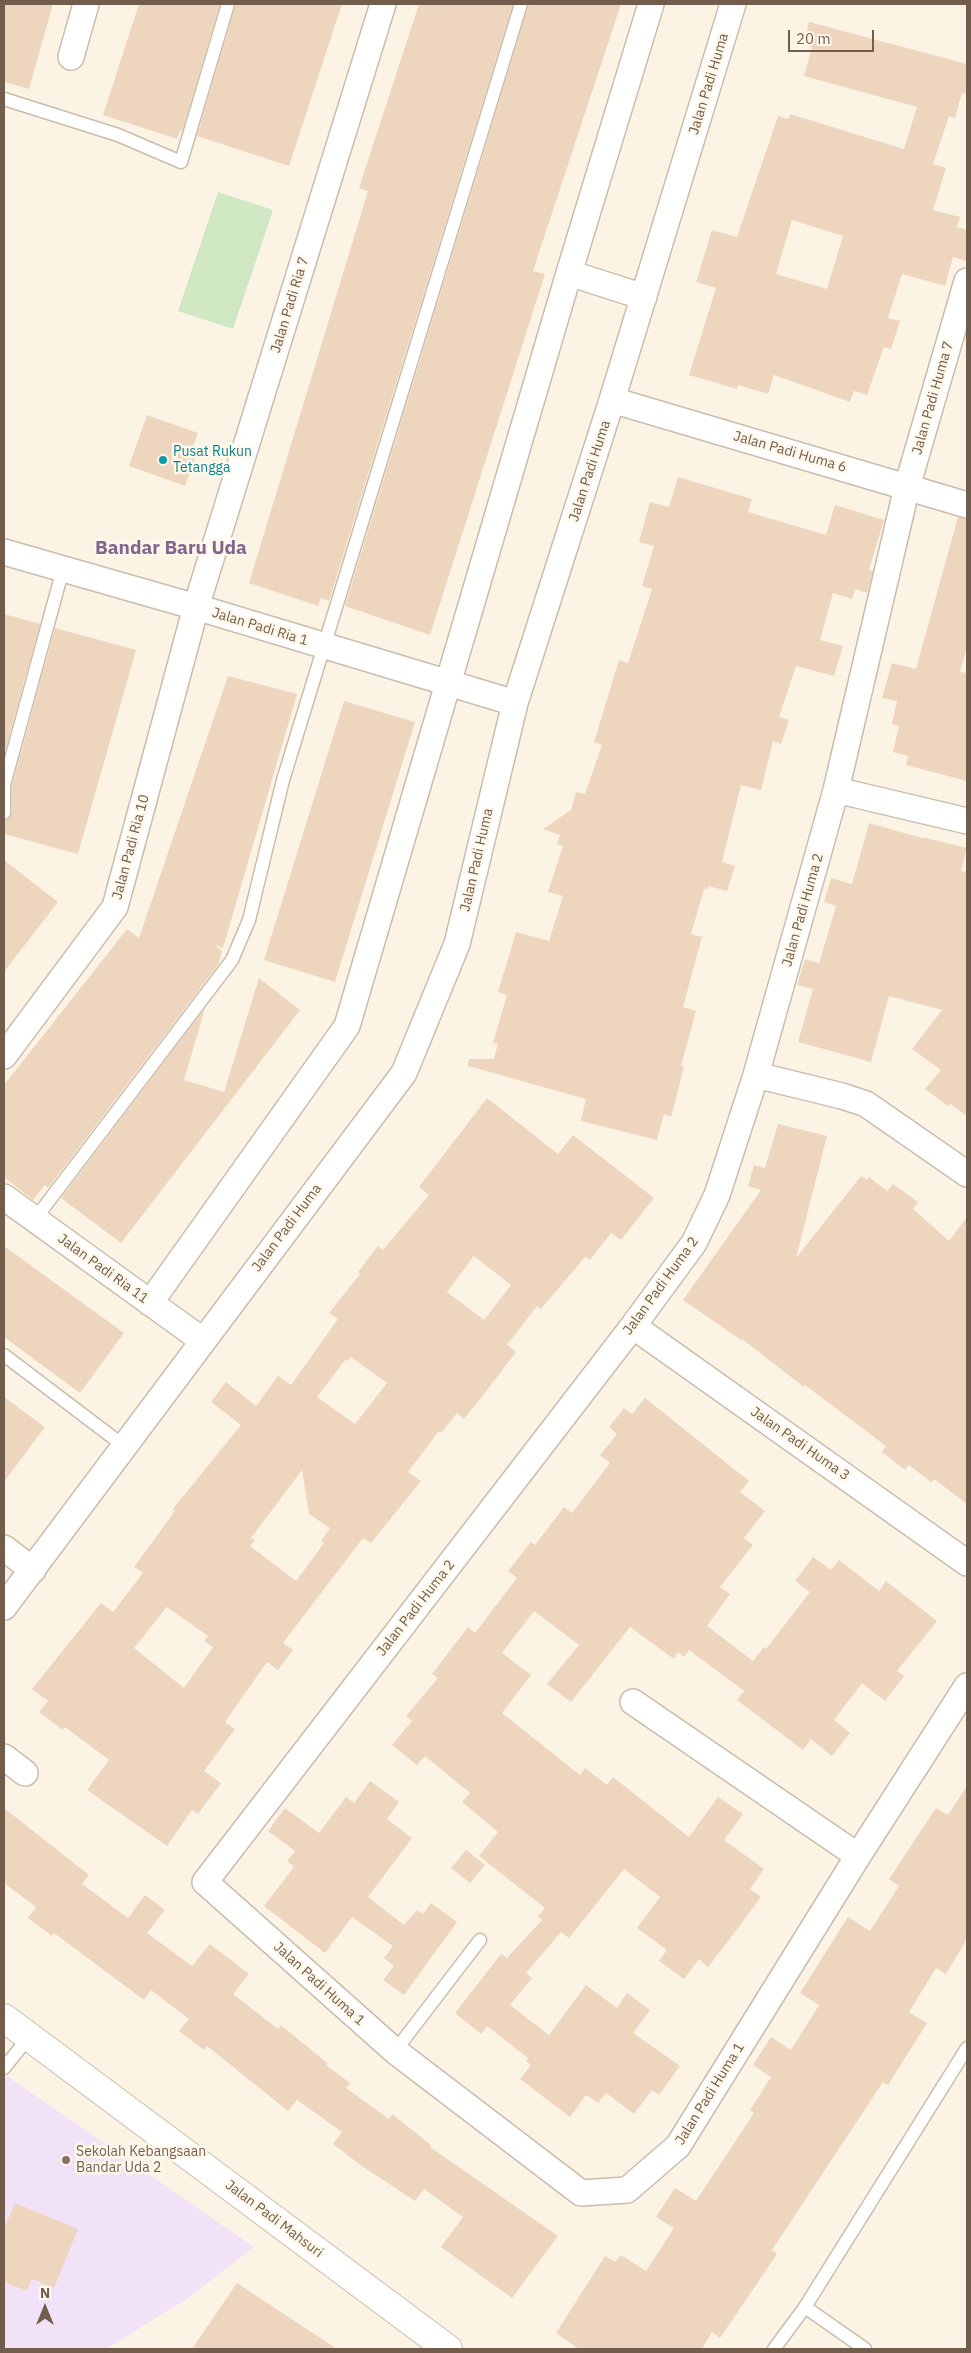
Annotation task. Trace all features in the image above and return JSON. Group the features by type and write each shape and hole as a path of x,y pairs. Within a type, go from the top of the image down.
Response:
{"main road":[{"name":"Jalan Padi Mahsuri","path":"4,2018 448,2349"}],"street":[{"path":"71,57 86,4"},
{"name":"Jalan Padi Ria 7","path":"196,607 383,4"},
{"path":"150,1303 347,1026 447,683 651,4"},
{"name":"Jalan Padi Huma","path":"4,1607 404,1072 457,944 515,703 612,400 733,4"},
{"path":"569,273 644,297"},
{"name":"Jalan Padi Huma 7","path":"907,486 967,281"},
{"name":"Jalan Padi Huma 6","path":"612,400 967,505"},
{"name":"Jalan Padi Huma 2","path":"205,1882 633,1326 694,1243 717,1196 756,1075 836,790 907,486"},
{"name":"Jalan Padi Ria 1","path":"4,552 196,607 515,703"},
{"name":"Jalan Padi Ria 10","path":"4,1056 115,907 196,607"},
{"path":"836,790 967,821"},
{"path":"756,1075 842,1096 866,1104 967,1174"},
{"name":"Jalan Padi Ria 11","path":"4,1196 202,1340"},
{"name":"Jalan Padi Huma 3","path":"633,1326 967,1562"},
{"path":"4,1548 33,1570"},
{"name":"Jalan Padi Huma 1","path":"205,1882 395,2051 581,2193 627,2190 678,2146 858,1856 967,1686"},
{"path":"633,1702 858,1856"},
{"path":"4,1757 25,1773"}],"lane":[{"path":"4,99 118,136 181,162 228,4"},
{"path":"35,1219 232,960 248,920 283,780 521,4"},
{"path":"4,813 4,785 63,569"},
{"path":"4,1356 124,1446"},
{"path":"395,2051 480,1940"},
{"path":"4,2068 30,2037"},
{"path":"774,2349 805,2307 967,2048"},
{"path":"805,2307 865,2349"}],"shaded area":[{"name":"Sekolah Kebangsaan Bandar Uda 2","path":"4,2074 254,2247 188,2298 106,2349 4,2349"}],"green space":[{"path":"218,192 273,210 233,329 178,311"}],"building":[{"path":"4,4 53,4 29,89 4,82"},
{"path":"139,4 220,4 182,131 180,130 177,139 103,115"},
{"path":"236,4 342,4 289,166 197,136"},
{"path":"419,4 513,4 329,601 321,598 318,606 249,583 368,191 359,188"},
{"path":"529,4 621,4 533,271 545,274 430,635 345,606"},
{"path":"809,22 967,64 967,94 962,93 955,118 949,116 933,164 946,168 933,210 960,217 957,227 967,230 967,261 953,257 945,286 902,274 888,318 900,321 891,349 884,347 867,395 854,391 850,402 774,375 768,394 738,385 737,389 689,375 716,288 696,282 712,230 737,237 778,116 788,119 790,114 904,149 917,107 804,76 812,47 804,45","holes":["792,220 843,236 827,289 776,274"]},
{"name":"Pusat Rukun Tetangga","path":"147,415 198,433 191,451 197,454 185,486 129,466"},
{"path":"678,477 752,499 748,512 826,535 835,505 884,520 869,570 873,571 867,593 855,589 852,599 833,593 820,640 843,646 834,676 796,666 779,717 789,720 781,744 773,741 761,790 741,785 722,862 735,866 727,891 708,886 707,890 704,889 691,934 702,937 683,1007 696,1011 681,1066 684,1067 671,1117 664,1114 657,1140 581,1121 586,1099 468,1066 469,1059 494,1059 498,1044 493,1043 507,995 498,992 516,932 549,941 563,896 548,892 563,846 557,844 560,835 543,829 571,810 576,792 585,794 602,745 594,742 619,660 628,663 652,589 642,586 654,546 639,542 650,502 669,507"},
{"path":"958,517 967,519 967,647 960,672 967,673 967,781 906,765 908,756 893,752 899,726 892,724 897,701 882,698 892,663 916,669"},
{"path":"4,614 40,624 4,755"},
{"path":"55,628 136,650 78,854 4,834 4,821 8,820 12,813 12,786"},
{"path":"228,676 297,694 223,948 215,945 222,951 218,965 48,1188 45,1185 33,1200 4,1177 4,1085 127,929 139,938"},
{"path":"344,701 415,722 335,982 264,960"},
{"path":"869,823 967,848 961,871 967,872 967,1116 950,1104 948,1106 925,1089 941,1070 912,1049 942,1010 889,996 871,1062 798,1042 813,989 797,985 805,959 819,963 836,906 824,902 831,878 852,884"},
{"path":"4,860 58,902 4,972"},
{"path":"259,978 300,1010 121,1243 61,1198 205,1008 184,1080 224,1092"},
{"path":"487,1098 558,1154 573,1135 654,1198 621,1240 611,1233 590,1260 585,1257 541,1309 537,1306 507,1345 516,1352 484,1394 464,1419 457,1413 441,1433 439,1431 408,1472 421,1481 371,1543 363,1538 283,1643 293,1650 278,1670 267,1662 225,1722 235,1729 204,1771 221,1783 198,1814 192,1810 167,1846 87,1790 109,1760 65,1727 63,1730 39,1712 48,1701 32,1689 101,1603 113,1612 143,1573 134,1567 175,1511 172,1510 241,1425 211,1402 226,1382 256,1406 278,1376 291,1385 338,1319 329,1313 360,1274 358,1272 378,1246 383,1250 429,1195 419,1187","holes":["474,1256 511,1285 484,1320 447,1292","351,1357 387,1383 355,1424 317,1397 345,1360 347,1361","302,1470 309,1514 330,1528 321,1541 324,1543 296,1581 250,1546 255,1540 251,1538","167,1607 208,1636 204,1641 213,1647 184,1688 134,1648"]},
{"path":"778,1124 827,1136 796,1258 861,1176 867,1180 869,1177 887,1191 893,1184 918,1202 913,1209 949,1241 967,1217 967,1504 934,1479 931,1482 909,1465 905,1470 882,1452 886,1446 805,1385 804,1387 742,1339 683,1300 761,1190 748,1186 754,1165 765,1168"},
{"path":"4,1246 124,1333 80,1393 4,1337"},
{"path":"4,1397 45,1427 4,1482"},
{"path":"645,1398 749,1481 740,1492 765,1511 744,1538 753,1545 720,1587 730,1594 707,1626 753,1661 764,1647 766,1649 810,1592 795,1581 813,1557 831,1570 839,1560 879,1591 886,1581 937,1621 897,1671 904,1676 885,1701 862,1683 834,1720 850,1733 832,1756 811,1739 803,1750 737,1700 744,1691 689,1650 684,1657 678,1652 674,1659 630,1627 571,1702 547,1684 579,1645 534,1611 502,1653 531,1675 502,1713 580,1775 585,1768 607,1785 613,1777 689,1837 718,1797 743,1814 724,1840 764,1869 750,1889 761,1897 708,1967 699,1959 684,1979 659,1961 667,1950 637,1928 660,1897 624,1869 569,1938 561,1932 526,1973 532,1978 510,2005 549,2035 586,1985 617,2008 627,1993 650,2010 633,2033 680,2066 659,2095 652,2090 634,2114 606,2093 598,2103 586,2095 570,2117 520,2079 531,2065 526,2061 528,2058 487,2026 481,2034 455,2013 501,1954 507,1958 542,1920 538,1916 545,1908 479,1856 498,1832 462,1802 470,1793 425,1756 417,1765 392,1745 412,1721 406,1716 438,1678 432,1674 468,1627 475,1633 517,1578 508,1571 531,1542 535,1545 564,1507 572,1513 610,1463 600,1455 617,1434 609,1427 624,1408 632,1414"},
{"path":"370,1781 399,1802 387,1819 412,1838 368,1897 404,1925 417,1910 423,1914 431,1903 457,1922 404,1995 383,1980 394,1966 384,1958 393,1946 352,1917 325,1953 264,1906 294,1867 287,1861 295,1851 268,1831 285,1808 319,1833 346,1797 354,1803"},
{"path":"967,1786 967,1939 946,1974 936,1968 909,2012 927,2023 888,2085 883,2082 772,2250 777,2254 720,2338 712,2332 702,2349 579,2349 556,2333 605,2256 615,2262 621,2255 646,2271 674,2228 656,2217 675,2188 696,2201 754,2113 750,2110 771,2077 753,2065 771,2037 791,2050 819,2005 800,1993 848,1917 870,1931 899,1886 889,1879 936,1808 948,1815"},
{"path":"4,1808 89,1875 82,1884 128,1918 145,1895 165,1910 147,1933 192,1966 210,1944 249,1974 233,1994 278,2029 281,2025 327,2063 326,2065 350,2083 346,2088 389,2119 392,2114 431,2145 430,2147 558,2236 512,2298 441,2247 463,2217 424,2189 415,2201 359,2164 333,2144 342,2132 297,2100 288,2111 207,2046 204,2050 179,2031 189,2019 151,1990 144,2000 54,1933 52,1936 28,1918 36,1907 4,1883"},
{"path":"466,1850 485,1865 470,1883 451,1868"},
{"path":"15,2203 78,2229 54,2288 32,2279 27,2291 4,2282 4,2230"},
{"path":"237,2283 337,2349 192,2349"}],"place":[{"name":"Pusat Rukun Tetangga","path":"163,460"},
{"name":"Sekolah Kebangsaan Bandar Uda 2","path":"66,2160"}],"district":[{"name":"Bandar Baru Uda","path":"171,549"}]}
